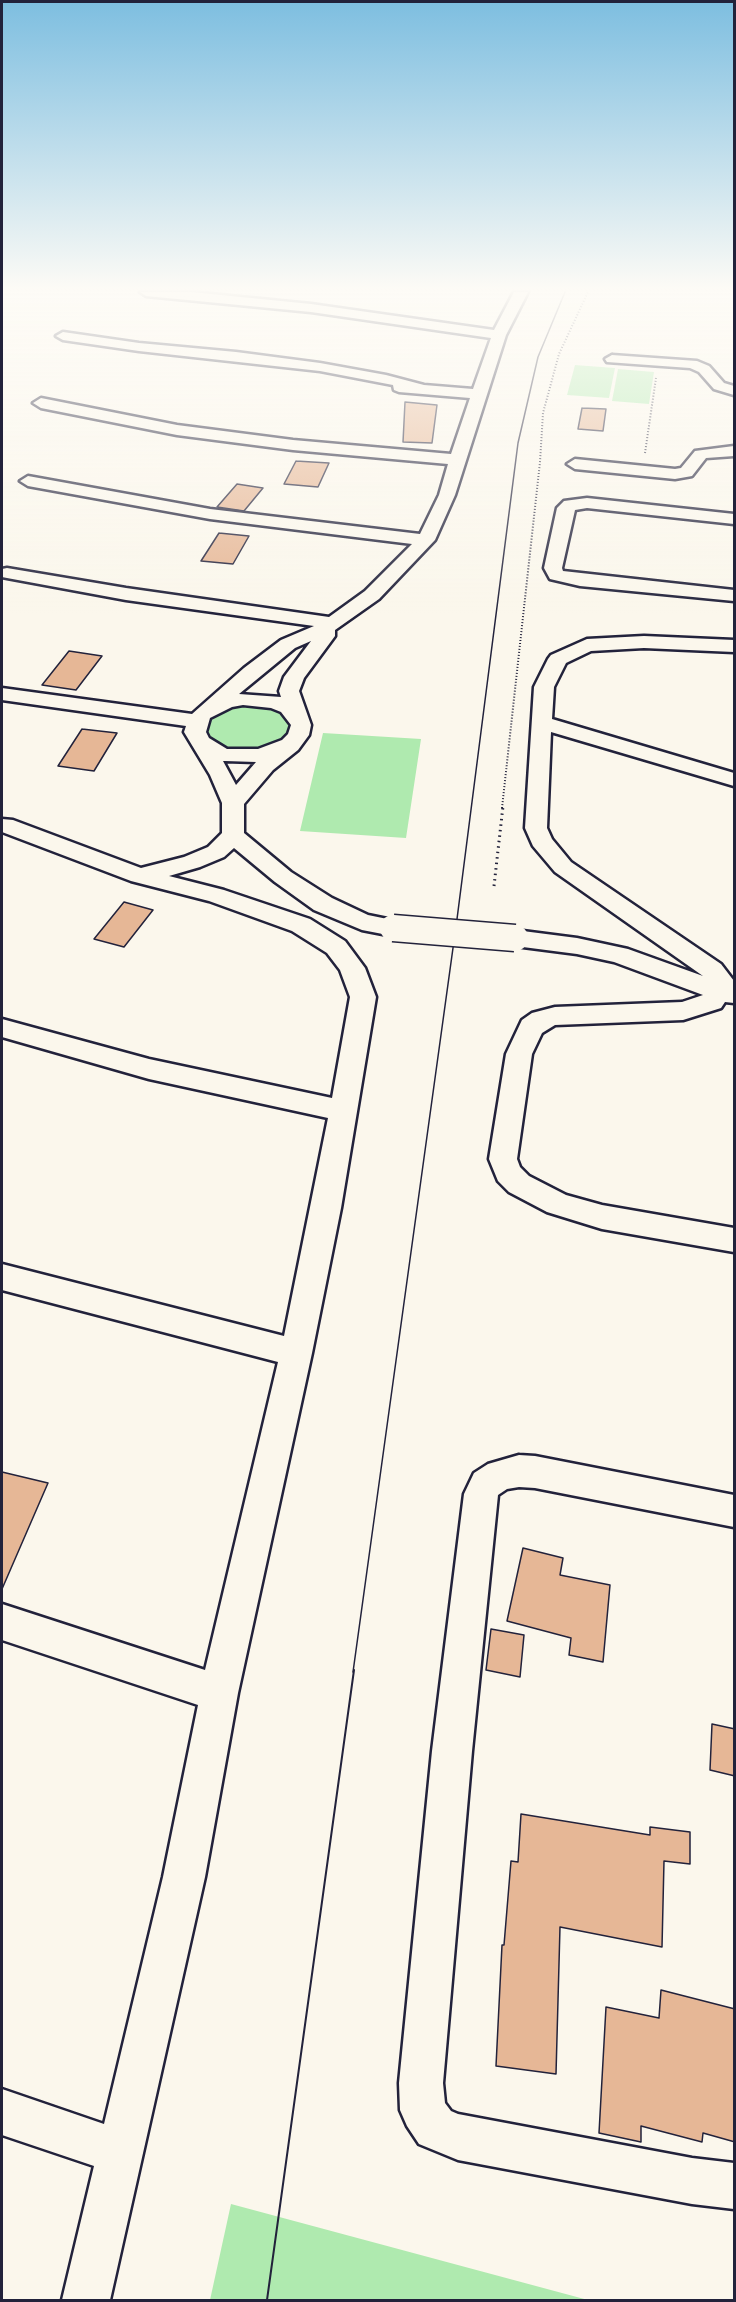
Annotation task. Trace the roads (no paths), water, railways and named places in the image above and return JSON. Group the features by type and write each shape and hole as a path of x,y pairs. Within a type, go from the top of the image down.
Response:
{"street":[{"path":"203,724 251,672 288,644 329,625 372,594 426,540 438,519 476,399"},
{"path":"41,403 177,430 294,445 458,460"},
{"path":"575,464 642,472 681,473 686,472 701,454 735,451"},
{"path":"28,481 210,514 426,540"},
{"path":"735,519 587,503 570,505 566,508 553,568 555,574 580,580 735,596"},
{"path":"7,573 137,596 329,625"},
{"path":"232,803 265,765 290,745 298,735 301,725 289,692 294,677 325,636 329,625"},
{"path":"728,994 712,970 562,867 550,854 536,828 534,816 544,687 558,659 586,645 644,642 735,646"},
{"path":"2,694 203,724 234,700 260,699 275,702 288,708 297,716"},
{"path":"542,723 735,780"},
{"path":"203,724 211,750 243,758 277,752 290,745"},
{"path":"138,876 192,862 216,852 233,835 232,803 203,724"},
{"path":"5,825 138,876 216,895 301,926 336,947 352,968 363,997 344,1111 296,1353 219,1693 184,1877 86,2301"},
{"path":"233,835 283,878 323,904 362,922 393,928 514,938 577,946 619,955 728,994"},
{"path":"216,852 216,895"},
{"path":"728,994 712,1002 683,1011 555,1016 541,1020 531,1027 519,1054 503,1159 508,1173 519,1184 557,1204 602,1216 735,1240"},
{"path":"2,1028 149,1069 344,1111"},
{"path":"2,1278 296,1353"},
{"path":"735,1511 535,1472 519,1471 500,1475 486,1484 481,1494 452,1750 421,2083 423,2110 435,2127 458,2137 692,2181 735,2186"},
{"path":"2,1622 219,1693"},
{"path":"2,2112 120,2152"}],"tram line":[{"path":"353,1672 457,919 518,443 528,399"},
{"path":"267,2300 354,1670"}]}
